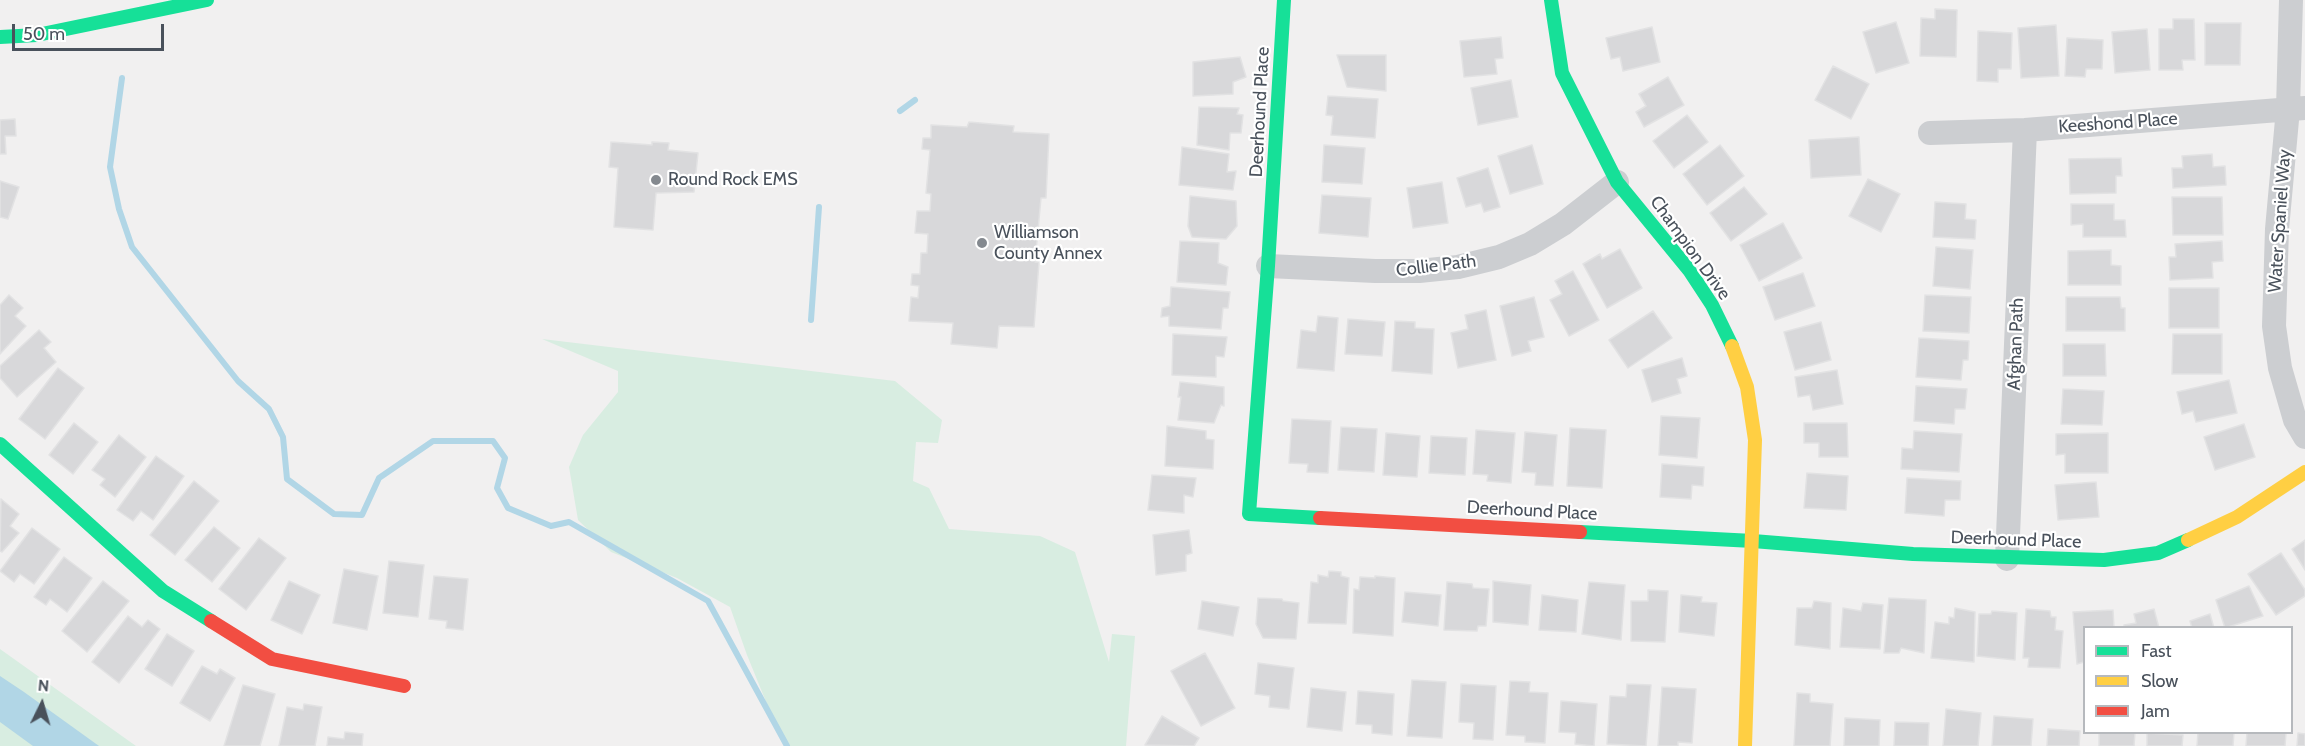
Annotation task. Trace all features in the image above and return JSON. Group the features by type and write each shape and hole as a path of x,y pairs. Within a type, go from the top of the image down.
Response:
{"street":[{"path":"0,37 37,34 207,0"},
{"name":"Deerhound Place","path":"1284,0 1268,266 1249,514 1752,541 1913,554 2007,559 2104,560 2158,553 2237,517 2305,472"},
{"name":"Champion Drive","path":"1551,0 1562,73 1617,182 1689,270 1712,305 1731,342 1746,387 1755,440 1745,746"},
{"name":"Water Spaniel Way","path":"2291,0 2296,109 2277,229 2274,326 2280,368 2295,420 2305,437"},
{"name":"Keeshond Place","path":"1930,133 2025,130 2296,109"},
{"name":"Afghan Path","path":"2007,559 2025,130"},
{"name":"Collie Path","path":"1268,266 1375,272 1458,267 1499,256 1530,244 1563,224 1617,182"},
{"path":"0,444 163,591 272,659 404,686"}],"green space":[{"path":"542,339 895,381 942,420 938,443 916,442 913,481 929,488 949,529 1040,536 1075,552 1109,662 1112,634 1135,636 1126,746 784,746 730,607 677,578 611,552 578,520 569,467 583,435 618,392 618,371"},
{"path":"0,649 136,746 0,746"}],"water":[{"path":"0,676 99,746 33,746 0,722"}],"building":[{"path":"1935,9 1957,10 1956,57 1920,56 1921,18 1935,19"},
{"path":"2173,19 2194,19 2195,60 2182,60 2183,70 2159,70 2159,29 2173,29"},
{"path":"1896,22 1909,63 1876,73 1863,32"},
{"path":"2205,23 2241,23 2240,65 2205,65"},
{"path":"2056,25 2059,76 2021,78 2018,28"},
{"path":"1652,27 1660,62 1623,71 1620,57 1611,59 1606,38"},
{"path":"2147,29 2150,70 2115,73 2112,32"},
{"path":"1978,31 2012,33 2011,69 1998,69 1998,82 1977,81"},
{"path":"1501,37 1503,58 1495,59 1497,74 1464,77 1460,41"},
{"path":"2067,38 2103,40 2102,69 2086,69 2085,77 2065,76"},
{"path":"1337,55 1386,55 1386,91 1347,87"},
{"path":"1240,57 1246,77 1233,82 1233,94 1193,96 1193,62"},
{"path":"1833,66 1869,84 1851,119 1815,100"},
{"path":"1668,77 1684,105 1644,127 1636,112 1646,106 1639,94"},
{"path":"1511,80 1518,117 1478,125 1471,88"},
{"path":"1328,96 1378,99 1375,138 1331,135 1333,116 1326,115"},
{"path":"1199,107 1239,108 1237,114 1243,115 1241,133 1230,133 1229,150 1197,145"},
{"path":"1687,115 1708,142 1674,168 1653,141"},
{"path":"15,119 16,136 5,136 6,154 0,154 0,120"},
{"name":"Williamson County Annex","path":"969,122 1014,126 1013,132 1049,134 1046,198 1041,198 1035,262 1039,262 1034,327 999,326 997,348 951,344 953,323 909,321 911,297 918,298 919,286 911,285 912,274 920,274 921,253 927,253 928,234 915,233 917,211 930,211 931,194 926,193 930,150 922,149 923,138 931,138 931,125 967,127"},
{"path":"1859,137 1861,175 1811,178 1809,140"},
{"name":"Round Rock EMS","path":"611,142 652,145 652,142 669,143 668,150 698,153 694,192 656,193 653,230 614,227 618,168 609,167"},
{"path":"1324,145 1365,148 1362,184 1322,182"},
{"path":"1532,145 1543,184 1510,194 1498,156"},
{"path":"1720,145 1744,176 1707,205 1683,174"},
{"path":"1182,147 1229,154 1227,172 1236,171 1233,190 1179,185"},
{"path":"2212,154 2213,167 2225,166 2226,185 2173,188 2172,168 2183,168 2182,156"},
{"path":"2121,158 2122,176 2116,176 2116,193 2070,194 2069,159"},
{"path":"1488,168 1500,207 1484,212 1481,203 1466,207 1457,178"},
{"path":"1868,179 1900,194 1881,232 1849,216"},
{"path":"0,181 19,187 8,219 0,217"},
{"path":"1442,182 1448,223 1413,228 1407,188"},
{"path":"1744,187 1767,214 1731,241 1710,213"},
{"path":"1322,195 1371,198 1368,237 1319,233"},
{"path":"1190,196 1236,201 1237,226 1226,239 1192,237 1188,226"},
{"path":"2172,197 2222,197 2223,235 2173,235"},
{"path":"1935,202 1966,204 1965,219 1976,220 1975,239 1933,237"},
{"path":"2071,204 2114,204 2114,220 2125,220 2126,237 2083,237 2083,224 2071,225"},
{"path":"1783,223 1802,258 1759,281 1740,245"},
{"path":"1180,241 1219,243 1218,263 1228,267 1226,285 1177,282"},
{"path":"2222,241 2223,261 2212,262 2213,278 2170,280 2169,257 2176,257 2175,244"},
{"path":"1936,247 1973,250 1970,289 1933,286"},
{"path":"1620,249 1642,288 1607,308 1583,264 1600,254 1602,259"},
{"path":"2111,250 2111,265 2121,266 2121,285 2068,285 2068,251"},
{"path":"1573,271 1599,320 1569,336 1550,300 1562,294 1555,281"},
{"path":"1803,273 1815,306 1775,320 1763,287"},
{"path":"1171,287 1230,292 1228,308 1223,308 1221,329 1169,326 1169,316 1161,317 1162,308 1170,306"},
{"path":"2169,288 2219,288 2219,328 2169,328"},
{"path":"9,295 23,308 15,316 26,326 0,354 0,305"},
{"path":"1925,295 1971,297 1969,333 1923,331"},
{"path":"1534,297 1544,337 1528,341 1531,351 1512,356 1500,306"},
{"path":"2066,297 2120,297 2121,308 2125,308 2125,331 2066,331"},
{"path":"1486,310 1496,360 1458,368 1451,333 1468,329 1465,315"},
{"path":"1653,311 1672,338 1628,368 1609,340"},
{"path":"1318,316 1338,318 1334,371 1297,368 1301,330 1316,332"},
{"path":"1348,319 1385,322 1382,356 1345,354"},
{"path":"1395,321 1415,322 1415,328 1434,329 1432,374 1392,371"},
{"path":"1821,322 1831,360 1795,370 1784,332"},
{"path":"39,330 51,342 44,348 56,362 17,397 0,378 0,366"},
{"path":"1173,334 1227,337 1224,357 1216,356 1216,377 1172,375"},
{"path":"2173,334 2222,334 2222,374 2172,374"},
{"path":"1919,338 1969,341 1968,360 1963,360 1961,380 1916,377"},
{"path":"2063,344 2105,344 2106,376 2063,376"},
{"path":"1682,358 1687,376 1677,379 1681,393 1652,402 1642,370"},
{"path":"58,368 84,388 45,439 19,419"},
{"path":"1837,370 1843,404 1813,410 1810,395 1798,397 1795,377"},
{"path":"2229,380 2237,413 2196,422 2193,411 2182,414 2177,392"},
{"path":"1180,382 1224,387 1224,406 1221,405 1214,423 1178,420"},
{"path":"1916,386 1967,389 1965,409 1955,409 1954,424 1914,421"},
{"path":"2063,389 2104,391 2102,425 2061,424"},
{"path":"1661,416 1700,418 1697,458 1659,455"},
{"path":"1292,419 1331,421 1328,473 1307,472 1308,464 1289,463"},
{"path":"74,423 98,442 73,474 49,455"},
{"path":"1804,423 1847,423 1848,457 1819,457 1819,443 1804,443"},
{"path":"2244,424 2255,457 2215,470 2204,437"},
{"path":"1167,426 1206,431 1206,439 1214,440 1213,469 1165,466"},
{"path":"1341,427 1377,429 1374,472 1338,470"},
{"path":"1570,428 1606,430 1602,488 1567,486"},
{"path":"1476,430 1515,433 1511,483 1487,481 1488,475 1473,474"},
{"path":"1914,431 1962,434 1959,472 1901,469 1902,448 1913,449"},
{"path":"1525,432 1557,435 1553,486 1535,485 1536,473 1522,472"},
{"path":"1386,433 1420,436 1417,477 1383,475"},
{"path":"2108,433 2108,473 2065,473 2065,454 2056,455 2056,434"},
{"path":"119,435 146,457 115,497 100,485 105,479 92,470"},
{"path":"1431,436 1467,438 1465,475 1429,473"},
{"path":"156,456 184,476 153,520 141,511 133,521 117,510"},
{"path":"1662,464 1704,467 1703,486 1692,485 1691,499 1660,497"},
{"path":"1807,473 1848,476 1846,510 1804,508"},
{"path":"1152,475 1196,478 1193,497 1184,495 1184,513 1148,510"},
{"path":"1907,478 1961,481 1960,500 1945,500 1944,516 1905,513"},
{"path":"194,481 219,501 175,555 150,535"},
{"path":"2096,482 2099,517 2058,520 2055,485"},
{"path":"1,499 19,514 10,526 19,533 2,552 0,551"},
{"path":"214,527 240,548 212,582 185,560"},
{"path":"32,528 60,549 34,584 20,574 14,582 0,571"},
{"path":"1189,530 1192,553 1186,555 1186,571 1156,575 1153,535"},
{"path":"259,538 286,558 246,610 219,589"},
{"path":"2305,540 2305,570 2292,549"},
{"path":"2281,553 2305,590 2305,596 2276,615 2248,574"},
{"path":"64,557 92,578 67,612 50,599 46,605 34,597"},
{"path":"389,561 424,565 418,617 383,613"},
{"path":"344,569 378,576 367,630 333,623"},
{"path":"1329,571 1341,572 1341,576 1349,578 1346,624 1308,623 1311,582 1318,583 1318,575 1328,577"},
{"path":"434,576 468,579 463,630 446,628 447,621 429,619"},
{"path":"1375,576 1395,578 1393,636 1353,633 1354,589 1359,590 1360,577 1375,578"},
{"path":"103,581 129,601 87,652 62,631"},
{"path":"289,581 320,595 302,634 271,620"},
{"path":"1493,581 1531,585 1528,625 1493,622"},
{"path":"1447,582 1472,584 1473,588 1489,589 1486,626 1478,626 1477,631 1444,630"},
{"path":"1589,582 1625,585 1621,640 1582,634"},
{"path":"2249,586 2263,616 2224,626 2216,600"},
{"path":"1648,590 1668,591 1665,642 1631,641 1631,601 1648,601"},
{"path":"1405,592 1441,595 1438,626 1402,622"},
{"path":"1542,595 1578,600 1576,632 1539,630"},
{"path":"1681,595 1702,597 1701,602 1717,603 1714,636 1679,632"},
{"path":"1258,598 1282,599 1299,603 1296,639 1263,638 1256,624"},
{"path":"1889,598 1926,600 1924,653 1901,648 1899,653 1884,653"},
{"path":"1202,601 1239,607 1233,636 1198,629"},
{"path":"1814,601 1831,603 1830,649 1795,645 1797,608 1812,608"},
{"path":"1863,603 1883,605 1880,649 1840,647 1843,608 1861,611"},
{"path":"1955,608 1975,612 1974,662 1931,658 1935,622 1949,624 1949,617 1954,618"},
{"path":"2026,609 2050,611 2051,617 2056,617 2055,630 2063,631 2060,668 2028,667 2029,658 2023,658"},
{"path":"2154,609 2158,626 2124,626 2136,623 2134,614"},
{"path":"2113,610 2114,626 2083,626 2083,662 2077,664 2073,612"},
{"path":"1992,611 2017,613 2015,660 1977,656 1979,614 1991,614"},
{"path":"2210,614 2213,626 2191,626 2190,621"},
{"path":"128,616 142,627 148,620 160,629 119,683 92,662"},
{"path":"167,634 194,651 172,686 145,669"},
{"path":"1205,653 1235,708 1201,726 1171,671"},
{"path":"1258,663 1294,668 1289,709 1269,707 1270,696 1255,694"},
{"path":"202,666 217,674 220,669 235,678 210,721 180,703"},
{"path":"1412,680 1446,682 1442,738 1407,736"},
{"path":"1510,681 1530,682 1529,692 1548,693 1545,743 1525,742 1525,736 1506,735"},
{"path":"1461,684 1496,686 1493,740 1473,739 1474,723 1459,722"},
{"path":"1627,684 1651,685 1646,746 1607,744 1610,696 1626,697"},
{"path":"243,685 275,694 260,746 224,746"},
{"path":"1662,687 1696,689 1692,743 1678,742 1678,746 1658,746"},
{"path":"1311,688 1346,692 1342,731 1307,727"},
{"path":"1358,691 1394,694 1392,735 1372,733 1372,725 1356,724"},
{"path":"1797,693 1810,694 1810,702 1833,704 1830,746 1794,746"},
{"path":"1561,701 1597,704 1594,746 1575,744 1576,733 1559,732"},
{"path":"304,704 322,707 315,746 279,746 287,707 303,710"},
{"path":"1946,709 1981,713 1978,746 1943,746"},
{"path":"1162,716 1199,738 1194,746 1145,745"},
{"path":"1994,716 2033,719 2031,746 1992,746"},
{"path":"1845,718 1880,720 1879,746 1844,746"},
{"path":"1895,722 1929,723 1928,746 1894,746"},
{"path":"2048,729 2080,731 2079,746 2047,746"},
{"path":"345,732 363,734 362,746 327,746 328,737 344,739"},
{"path":"2298,733 2305,734 2305,746 2297,746"},
{"path":"2099,734 2135,734 2134,746 2099,746"},
{"path":"2147,734 2183,735 2182,746 2147,746"},
{"path":"2198,734 2234,734 2233,746 2197,746"},
{"path":"2247,734 2286,734 2285,746 2246,746"}],"waterway":[{"path":"122,78 110,167 119,209 132,247 238,381 269,409 283,437 287,479 334,514 362,515 379,478 433,441 493,441 505,458 497,488 508,508 551,526 569,522 708,601 787,746"},
{"path":"900,111 915,100"},
{"path":"811,320 819,207"}],"traffic: fast":[{"path":"0,37 37,35 207,0"},
{"path":"1284,0 1268,266 1249,514 1320,518"},
{"path":"1551,0 1562,73 1617,182 1689,270 1712,305 1732,346"},
{"path":"0,444 163,591 211,621"},
{"path":"1580,532 1753,541 1913,554 2104,560 2158,553 2188,540"}],"traffic: slow":[{"path":"1732,346 1747,387 1755,440 1745,746"},
{"path":"2188,540 2237,517 2305,472"}],"traffic: jam":[{"path":"1320,518 1580,532"},
{"path":"211,621 272,659 404,686"}],"place":[{"name":"Round Rock EMS","path":"656,180"},
{"name":"Williamson County Annex","path":"982,243"}]}
